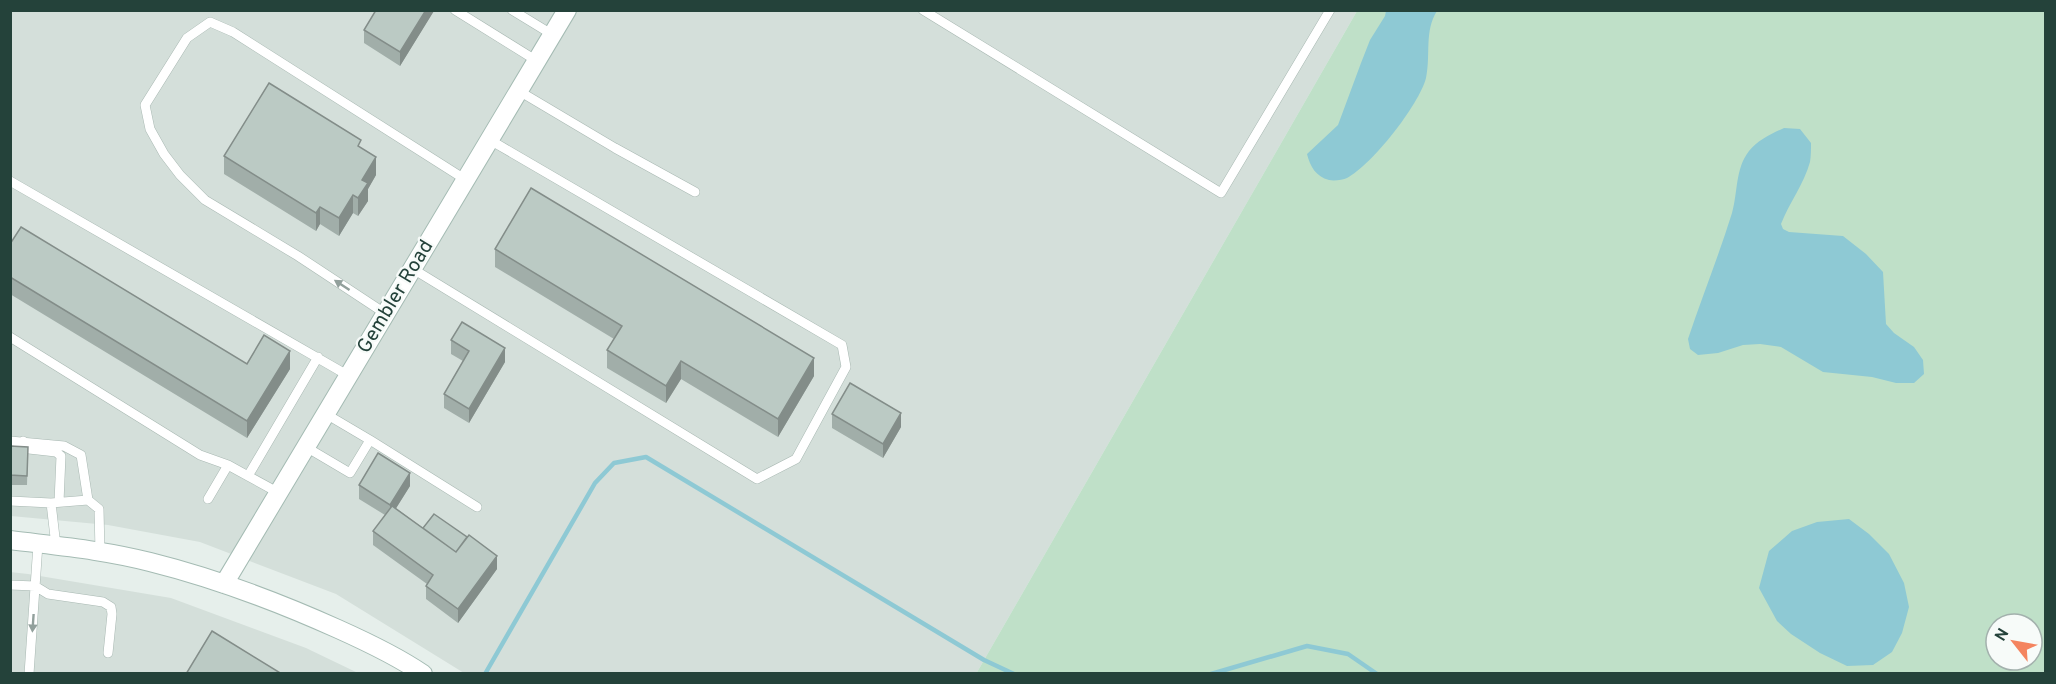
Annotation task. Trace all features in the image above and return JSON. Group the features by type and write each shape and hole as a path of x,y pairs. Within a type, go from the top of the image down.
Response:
{"main road":[{"name":"Gembler Road","path":"224,584 567,10"},
{"path":"10,540 100,552 149,562 224,584 335,628 423,674"}],"lane":[{"path":"455,10 537,61"},
{"path":"512,10 553,35"},
{"path":"529,20 535,10"},
{"path":"923,10 1221,193 1330,10"},
{"path":"386,314 298,256 205,200 170,161 150,129 145,105 187,38 210,22 233,32 466,180"},
{"path":"519,91 695,192"},
{"path":"413,269 757,479 796,459 846,367 842,345 490,140"},
{"path":"10,181 349,376"},
{"path":"10,337 200,455 228,465 279,493"},
{"path":"248,476 318,357"},
{"path":"326,414 477,507"},
{"path":"306,447 350,473 370,440"},
{"path":"10,441 64,446 81,455 88,500 99,509 100,552"},
{"path":"23,441 29,449 56,452 61,456 47,545 35,586 29,674"},
{"path":"208,498 228,465"},
{"path":"10,501 88,500"},
{"path":"10,585 35,586 48,594 103,602 111,607 108,653"}],"shaded area":[{"path":"10,11 1357,11 976,674 464,673 336,594 200,542 108,525 11,516"},
{"path":"10,572 171,598 306,648 358,673 11,673"}],"green space":[{"path":"1357,11 2045,11 2045,673 976,674"}],"water":[{"path":"1386,11 1437,11 1430,27 1426,78 1422,90 1405,118 1369,161 1345,179 1324,179 1314,170 1307,154 1338,125 1370,40"},
{"path":"1784,128 1800,129 1811,143 1811,148 1810,162 1781,224 1783,229 1789,232 1843,236 1866,254 1883,272 1886,324 1894,333 1914,347 1923,360 1924,374 1914,383 1896,383 1872,377 1823,372 1781,347 1760,344 1743,345 1718,353 1698,355 1690,349 1688,339 1732,213 1741,165 1756,144"},
{"path":"1849,519 1869,534 1889,554 1904,583 1909,607 1902,633 1892,652 1873,665 1847,666 1820,653 1791,634 1777,621 1759,588 1769,551 1792,531 1817,522"}],"building":[{"path":"376,10 426,10 400,52 364,30"},
{"path":"269,83 361,140 358,146 376,157 362,180 368,183 358,198 353,195 339,218 320,207 316,213 224,156"},
{"path":"531,188 814,358 778,419 681,361 666,386 607,350 622,326 495,249"},
{"path":"21,227 247,364 264,335 290,351 247,421 10,277 10,244"},
{"path":"462,322 505,348 469,409 444,394 469,351 451,340"},
{"path":"850,383 901,413 883,444 832,414"},
{"path":"10,446 28,447 27,476 10,475"},
{"path":"378,453 410,473 390,505 359,485"},
{"path":"392,506 456,552 469,535 497,556 458,609 426,586 433,575 373,531"},
{"path":"434,514 467,537 456,552 423,528"},
{"path":"212,631 282,674 186,674"}],"waterway":[{"path":"485,674 595,483 614,463 646,457 984,660 1014,674"},
{"path":"1211,674 1307,646 1348,654 1377,674"}]}
